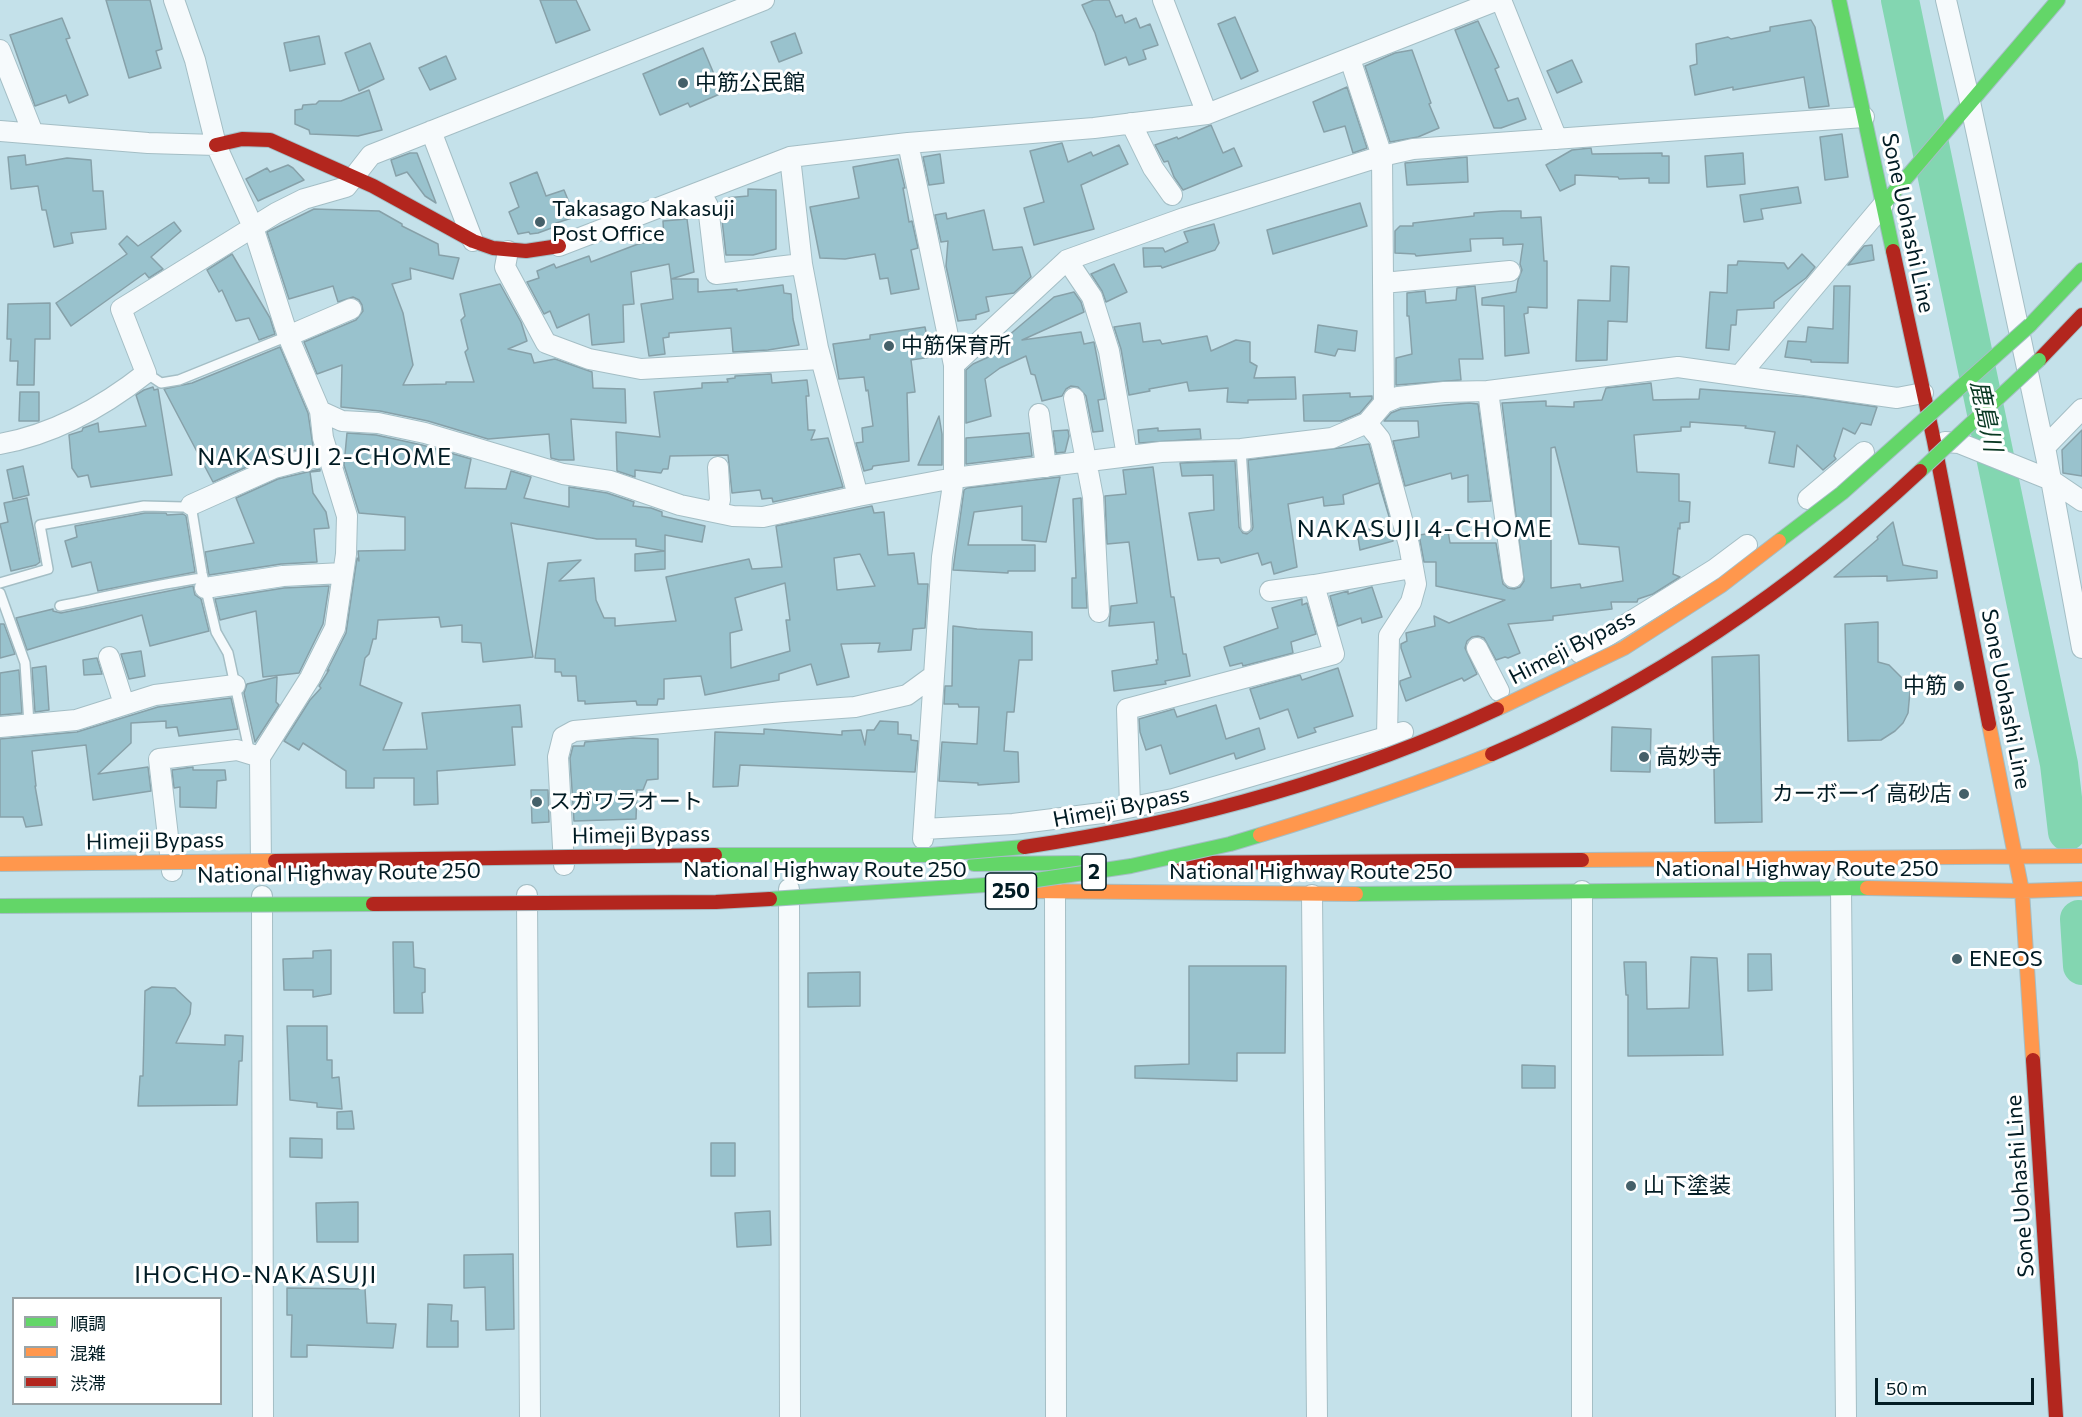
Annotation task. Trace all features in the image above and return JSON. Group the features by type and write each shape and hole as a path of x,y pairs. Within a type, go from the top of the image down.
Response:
{"main road":[{"name":"Sone Uohashi Line","path":"1839,0 1934,441 2022,891 2056,1417"},
{"path":"1883,205 2058,0"},
{"path":"216,145 242,139 270,140 373,186 473,241 508,251 559,246"},
{"name":"Himeji Bypass","path":"0,864 714,855 930,855 1007,849 1097,836 1188,817 1280,791 1380,757 1474,719 1624,648 1722,585 1842,493 2030,325 2082,270"},
{"name":"2","path":"0,906 716,902 1016,883 1131,866 1230,844 1330,814 1431,778 1531,737 1616,693 1746,614 1874,514 2039,360 2082,315"},
{"name":"National Highway Route 250","path":"0,872 2082,856"},
{"name":"National Highway Route 250","path":"0,896 262,896 789,889 1312,895 1841,888 2022,891 2082,889"}],"street":[{"path":"174,0 195,60 216,145 253,227 288,336 320,411 323,438 347,516 343,573 335,628 310,678 255,756 261,870"},
{"path":"0,444 74,421 118,396 146,373 121,309 253,227 304,199 346,187 371,155 764,0"},
{"path":"1163,0 1208,114"},
{"path":"559,246 790,157 908,143 1208,114 1499,0 1557,139"},
{"path":"1946,0 2051,480"},
{"path":"0,50 33,133"},
{"path":"1350,59 1382,156 1384,403"},
{"path":"954,365 1067,260 1184,218 1382,156 1413,149 1864,117"},
{"path":"1131,123 1153,168 1172,195"},
{"path":"0,131 148,143 216,145"},
{"path":"431,131 473,241"},
{"path":"908,143 954,365 954,478 942,557 921,865"},
{"path":"790,157 802,264 821,359 858,496"},
{"path":"701,193 708,206 716,274 802,264"},
{"path":"1740,375 1883,205"},
{"path":"508,251 505,267 546,343 589,359 641,369 821,359"},
{"path":"1067,260 1092,297 1109,351 1127,456"},
{"path":"1383,283 1510,271"},
{"path":"288,336 351,309"},
{"path":"320,411 342,421 378,423 425,433 563,474 610,480 680,505 734,516 763,517 954,478 1161,452 1241,449 1332,438 1367,423 1384,403 1398,397 1444,392 1488,391 1677,367 1897,398 1923,393"},
{"path":"1488,391 1496,513 1513,577"},
{"path":"924,829 1013,824 1173,799 1387,737 1450,715 1577,655 1715,569 1821,489 1907,414 1923,393"},
{"path":"1074,398 1093,497 1099,612"},
{"path":"2082,409 2045,447 2082,648"},
{"path":"1039,414 1046,466"},
{"path":"1367,423 1380,439 1410,545 1416,585 1411,602 1389,636 1387,737"},
{"path":"1934,441 1959,443 2051,480 2082,501"},
{"path":"192,505 274,468 328,454"},
{"path":"716,512 720,500 718,467"},
{"path":"1270,591 1412,568"},
{"path":"204,583 343,573"},
{"path":"1130,807 1127,709 1334,654 1314,585"},
{"path":"1477,648 1498,691"},
{"path":"109,657 124,705"},
{"path":"564,867 558,756 563,737 574,730 855,707 907,694 933,676"},
{"path":"0,727 76,720 155,695 235,685"},
{"path":"172,871 159,759 237,750 255,756"},
{"path":"1841,888 1846,1417"},
{"path":"789,889 790,1417"},
{"path":"1582,891 1582,1417"},
{"path":"527,892 530,1417"},
{"path":"1055,892 1056,1417"},
{"path":"1312,895 1317,1417"},
{"path":"262,896 263,1417"}],"lane":[{"path":"146,373 161,383 179,380 288,336"},
{"path":"1241,449 1246,527"},
{"path":"0,583 48,569 40,525 124,509 192,505 204,583 216,632 228,653 255,756"},
{"path":"60,606 115,596 159,584 204,583"},
{"path":"0,593 25,663 29,724"}],"building":[{"path":"106,0 150,0 162,49 156,51 161,68 129,78"},
{"path":"540,0 576,0 590,30 556,43"},
{"path":"1094,0 1109,0 1116,17 1122,15 1125,23 1136,18 1140,28 1150,24 1158,45 1143,50 1146,59 1129,65 1126,57 1105,65 1095,33 1082,5"},
{"path":"1235,17 1258,71 1241,79 1218,24"},
{"path":"62,18 70,38 66,39 88,95 69,103 66,95 35,106 10,35"},
{"path":"1811,20 1815,27 1829,106 1809,108 1804,77 1695,95 1690,66 1697,64 1696,44 1770,31 1770,27"},
{"path":"1478,21 1499,67 1495,69 1508,101 1518,98 1526,119 1501,128 1494,128 1455,30"},
{"path":"795,33 802,53 779,62 771,42"},
{"path":"319,36 325,64 290,71 284,43"},
{"path":"370,43 384,79 359,91 345,53"},
{"name":"中筋公民館","path":"703,48 722,93 690,107 688,103 660,115 643,74"},
{"path":"1412,50 1439,128 1418,137 1390,142 1365,66 1395,53"},
{"path":"446,56 456,79 430,90 419,68"},
{"path":"1572,60 1582,82 1557,93 1547,71"},
{"path":"1347,87 1367,148 1353,153 1345,126 1324,132 1313,102"},
{"path":"369,90 382,130 358,136 310,134 309,130 295,124 295,110 302,109 303,105 316,104 319,101 341,101"},
{"path":"1211,125 1223,153 1234,148 1242,166 1183,190 1174,177 1168,161 1164,162 1155,145 1177,137 1178,139"},
{"path":"1842,134 1848,177 1825,180 1820,137"},
{"path":"1062,143 1068,162 1091,152 1093,156 1119,145 1128,164 1081,185 1094,229 1034,245 1024,208 1044,202 1030,151"},
{"path":"1591,148 1592,154 1662,153 1662,156 1669,156 1669,183 1649,183 1649,178 1619,179 1618,177 1575,175 1575,184 1560,191 1546,165 1572,150"},
{"path":"410,153 417,153 436,203 425,196 407,172 396,176 391,160"},
{"path":"1743,153 1745,184 1707,187 1705,156"},
{"path":"940,154 944,183 929,185 923,157"},
{"path":"25,155 26,165 67,158 91,160 93,191 103,191 106,229 71,233 73,243 54,247 46,210 42,210 38,186 11,189 8,157"},
{"path":"1467,157 1468,182 1407,185 1405,163"},
{"path":"898,159 905,188 903,188 909,222 912,221 918,248 911,250 919,289 891,294 888,278 880,279 875,254 845,259 820,258 810,207 859,198 853,167"},
{"path":"288,165 304,180 258,201 246,179 267,168 270,172"},
{"path":"537,172 546,196 564,190 575,217 556,223 557,226 538,233 518,234 509,212 519,207 510,183"},
{"path":"1798,187 1801,203 1761,209 1763,219 1744,222 1740,195"},
{"path":"748,189 776,190 776,249 753,255 726,255 721,211 724,210 725,198 748,196"},
{"path":"1360,203 1367,226 1273,254 1267,230"},
{"path":"314,209 379,211 402,226 438,244 439,255 459,258 453,279 410,268 411,279 392,284 403,313 413,365 403,385 474,382 465,352 468,349 461,320 465,316 460,294 500,284 521,322 527,341 508,349 531,354 534,363 555,359 592,372 593,388 625,389 626,423 571,419 574,460 559,460 551,458 549,434 488,439 428,421 380,411 341,407 342,365 317,374 304,342 356,320 363,311 362,305 353,297 338,302 333,286 289,299 267,232"},
{"path":"984,210 993,250 1022,247 1031,277 1014,293 986,297 989,311 976,315 976,319 958,321 946,266 948,241 941,242 935,215 946,213 947,219"},
{"path":"1521,211 1521,218 1541,217 1544,261 1547,261 1547,308 1528,307 1528,313 1524,314 1529,353 1505,356 1504,306 1482,305 1482,298 1516,292 1522,270 1520,264 1523,244 1503,245 1503,238 1470,239 1471,251 1416,256 1415,254 1395,253 1395,231 1400,226 1474,216 1474,213"},
{"path":"687,219 694,272 671,279 669,264 631,272 634,304 623,305 624,342 592,345 589,314 557,328 550,311 544,314 527,282 539,278 537,271 554,264 556,268 589,256 591,262 638,244 664,239 663,221"},
{"path":"174,222 181,231 151,257 163,269 149,278 145,273 71,326 56,303 127,254 119,244 127,236 138,246"},
{"path":"1214,224 1219,243 1215,250 1162,268 1161,266 1144,267 1143,248 1163,248 1165,252 1188,242 1184,232"},
{"path":"1872,245 1874,260 1848,265 1864,246"},
{"path":"232,254 270,318 275,334 259,340 249,318 236,321 222,290 219,292 207,270"},
{"path":"1802,254 1815,267 1806,278 1774,302 1774,308 1737,310 1736,325 1731,325 1729,350 1706,348 1710,292 1727,293 1728,265 1737,265 1738,261 1784,263 1788,269"},
{"path":"1114,264 1127,292 1106,302 1091,274"},
{"path":"1611,266 1629,267 1627,322 1608,321 1607,360 1576,361 1578,300 1610,301"},
{"path":"671,279 698,279 698,292 737,289 737,291 783,285 784,293 791,294 793,319 799,345 733,352 731,328 669,333 669,337 663,338 665,354 649,356 641,304 673,299"},
{"path":"1475,286 1483,359 1459,359 1461,380 1396,385 1396,358 1412,354 1409,316 1407,316 1407,293 1425,291 1426,303 1456,300 1457,288"},
{"path":"1834,286 1850,286 1848,363 1811,362 1811,360 1785,357 1788,341 1806,342 1808,327 1833,329"},
{"path":"1074,292 1084,312 1022,340 1081,332 1084,344 1094,342 1105,399 1098,400 1103,431 1093,432 1086,396 1078,387 1071,386 1062,396 1042,401 1035,375 1031,374 1026,356 1000,368 985,379 991,416 966,423 966,370 973,364 993,355 992,353 997,351 995,347 1054,297"},
{"path":"50,303 50,339 35,339 34,385 17,385 18,361 10,361 11,339 7,339 8,304"},
{"path":"1140,323 1143,342 1160,340 1162,344 1207,336 1211,351 1236,340 1250,342 1250,362 1257,366 1254,378 1295,377 1296,399 1248,400 1248,403 1227,402 1228,388 1189,391 1187,382 1129,395 1121,349 1114,327"},
{"path":"1318,325 1357,331 1355,351 1338,349 1335,356 1315,352"},
{"path":"925,327 931,357 911,360 915,392 907,393 909,461 873,466 872,469 864,471 856,443 863,442 862,428 873,426 868,390 866,391 864,377 839,379 833,344 870,339 870,335"},
{"path":"280,347 308,413 313,446 269,457 213,482 164,389 192,383"},
{"path":"771,374 772,383 807,380 808,430 815,430 811,440 828,438 843,487 773,502 772,498 762,499 760,490 732,493 728,455 670,456 668,469 663,469 661,473 635,470 635,477 617,471 616,432 660,437 654,392 702,388 702,383 728,382 727,379 735,378 735,376"},
{"path":"1651,383 1653,400 1699,399 1700,389 1807,397 1877,407 1871,425 1861,423 1855,434 1843,428 1834,456 1836,459 1823,470 1797,445 1794,467 1769,463 1775,432 1745,428 1746,426 1690,422 1690,427 1681,427 1681,431 1634,435 1637,472 1679,474 1679,501 1690,502 1689,522 1680,523 1680,529 1678,528 1673,574 1680,577 1653,594 1638,599 1637,602 1611,602 1612,609 1553,616 1553,620 1508,624 1520,653 1508,658 1496,660 1484,638 1472,637 1467,641 1465,648 1477,674 1464,681 1462,678 1406,701 1400,681 1411,677 1401,648 1401,644 1407,641 1406,633 1435,626 1434,616 1449,623 1505,600 1436,586 1436,562 1424,562 1419,535 1448,531 1450,543 1496,543 1503,584 1514,589 1520,587 1524,581 1502,403 1546,401 1546,406 1574,407 1574,402 1602,400 1606,388","holes":["1555,447 1579,544 1619,547 1623,581 1581,588 1580,584 1551,588 1551,448"]},
{"path":"153,387 154,390 158,389 172,475 91,487 88,475 78,477 72,468 69,435 98,423 99,432 146,426 136,395"},
{"path":"20,392 39,392 39,421 19,421"},
{"path":"1350,393 1350,397 1372,396 1372,399 1360,413 1341,421 1304,421 1303,395"},
{"path":"1478,404 1491,501 1468,502 1468,475 1452,479 1451,473 1405,486 1393,441 1419,437 1418,421 1384,421 1391,413 1401,409"},
{"path":"939,416 942,434 942,465 918,465"},
{"path":"1158,428 1158,431 1200,429 1201,439 1139,443 1138,430"},
{"path":"1068,430 1069,436 1065,452 1056,453 1053,431"},
{"path":"2082,430 2082,476 2063,473 2062,450"},
{"path":"347,433 376,435 471,459 465,488 506,489 511,471 531,477 524,498 569,507 569,487 607,493 634,502 633,506 662,512 662,516 705,526 702,542 665,535 665,551 636,546 636,539 597,539 511,523 533,657 483,662 481,643 462,642 462,625 441,627 439,617 378,620 376,639 373,639 369,654 365,658 360,685 402,703 383,750 427,749 422,713 520,705 522,727 512,727 515,765 437,771 438,804 414,805 414,778 374,778 374,788 346,788 346,771 303,743 299,750 284,741 310,700 321,688 319,686 346,633 357,558 359,561 358,551 405,550 405,517 359,513 344,465"},
{"path":"1029,433 1032,456 966,464 966,438"},
{"path":"1369,444 1391,523 1379,483 1343,495 1344,504 1324,506 1323,497 1288,504 1297,567 1274,574 1271,562 1262,565 1258,553 1221,563 1219,558 1198,560 1189,513 1214,510 1213,475 1182,476 1180,463 1235,461 1239,527 1243,533 1247,534 1253,527 1248,460"},
{"path":"23,466 29,495 13,499 7,470"},
{"path":"1153,467 1171,597 1174,597 1183,654 1186,654 1190,676 1165,681 1166,684 1114,691 1112,671 1157,664 1156,660 1158,660 1154,622 1109,626 1111,606 1137,603 1129,542 1107,544 1105,496 1126,494 1123,470"},
{"path":"320,469 320,471 310,472 313,493 326,512 329,528 314,529 317,562 281,564 209,575 205,552 254,543 236,498 278,479"},
{"path":"1060,477 1046,542 1022,540 1022,506 974,512 968,545 1035,545 1035,571 1008,571 1008,573 953,570 964,490"},
{"path":"27,498 40,562 11,571 0,524 8,522 4,503"},
{"path":"1081,498 1087,608 1072,608 1072,578 1076,578 1073,499"},
{"path":"872,506 874,513 884,512 888,555 914,553 918,584 928,584 925,628 913,629 911,650 878,652 880,643 841,644 849,677 817,685 811,664 779,674 779,680 705,695 701,676 664,679 664,699 658,699 657,705 637,705 636,701 585,704 585,701 578,701 576,676 562,676 561,672 555,672 555,659 535,658 548,563 581,560 559,581 594,578 596,600 604,618 615,618 615,626 676,621 666,577 749,559 752,569 782,567 776,526","holes":["860,554 875,586 837,590 834,558","785,583 790,620 786,620 790,651 731,668 730,633 742,630 735,598"]},
{"path":"145,513 186,516 195,572 98,591 91,562 72,567 65,541 77,537 75,526"},
{"path":"1893,522 1903,565 1937,571 1937,578 1887,581 1887,576 1834,577 1878,539 1877,537"},
{"path":"1391,526 1393,541 1360,550 1357,531"},
{"path":"665,551 665,569 635,571 635,554"},
{"path":"193,586 195,595 201,599 209,631 150,646 142,615 27,650 16,618 53,609 61,613"},
{"path":"329,586 323,624 299,673 263,677 256,611 220,620 215,599 284,588"},
{"path":"1372,587 1382,617 1362,623 1361,618 1338,626 1330,596 1348,591 1348,594"},
{"path":"1302,599 1302,605 1307,603 1316,634 1291,642 1293,653 1243,666 1242,663 1230,666 1224,647 1278,628 1272,608"},
{"path":"1878,622 1878,662 1889,665 1905,681 1910,691 1908,713 1903,723 1895,731 1881,740 1848,741 1845,624"},
{"path":"0,624 4,624 15,654 0,658"},
{"path":"953,626 1032,632 1032,660 1019,660 1014,712 1007,712 1004,751 1018,752 1019,782 978,785 978,783 939,781 942,742 977,744 979,707 944,704 945,686 952,686"},
{"path":"141,651 145,676 129,679 121,654"},
{"path":"1759,655 1762,822 1715,823 1712,657"},
{"path":"97,658 102,674 84,675 83,660"},
{"path":"46,666 49,710 35,712 32,668"},
{"path":"1338,668 1353,716 1314,728 1316,732 1298,738 1288,709 1260,719 1250,689 1300,675 1302,680"},
{"path":"19,670 22,713 0,715 0,673"},
{"path":"277,677 276,702 279,705 255,742 244,693 247,684"},
{"path":"231,698 238,729 179,736 177,727 166,728 166,721 131,723 131,743 98,774 148,767 151,791 93,800 86,745 32,751 42,825 26,827 23,817 0,817 0,739 77,732 158,707"},
{"path":"1216,705 1226,739 1259,728 1265,749 1236,759 1234,753 1170,774 1161,745 1146,750 1140,732 1139,719 1174,709 1177,717"},
{"path":"880,721 898,722 898,734 911,735 911,740 918,741 915,772 740,765 738,786 713,787 715,732 764,734 764,729 842,735 842,731 861,730 865,745 867,730 874,730"},
{"path":"1612,727 1651,729 1650,772 1611,771"},
{"path":"633,738 658,739 658,779 647,780 643,790 637,790 636,819 574,821 570,758 573,746 584,746 585,742"},
{"path":"193,767 193,770 225,770 226,780 217,781 216,808 180,807 180,787 174,788 172,770"},
{"path":"531,790 548,790 549,822 532,823"},
{"path":"393,942 413,942 414,967 425,969 425,992 422,993 423,1013 394,1013"},
{"path":"331,950 331,994 313,997 313,990 284,990 283,959 313,958 313,951"},
{"path":"1748,954 1771,954 1772,990 1748,991"},
{"path":"1691,957 1717,958 1723,1055 1628,1056 1628,995 1626,995 1624,962 1646,962 1647,1009 1689,1008"},
{"path":"1189,966 1286,966 1285,1053 1237,1053 1237,1081 1135,1078 1135,1066 1189,1064"},
{"path":"860,972 860,1006 808,1007 808,973"},
{"path":"152,987 175,988 191,1003 190,1014 176,1043 225,1045 225,1035 243,1036 242,1061 239,1061 237,1105 138,1106 140,1076 143,1076 145,991"},
{"path":"287,1026 327,1026 327,1060 332,1060 332,1078 339,1077 342,1109 317,1107 317,1103 290,1100"},
{"path":"1522,1065 1555,1066 1555,1088 1522,1088"},
{"path":"352,1111 354,1129 337,1129 337,1112"},
{"path":"290,1138 322,1139 322,1158 290,1157"},
{"path":"711,1143 735,1143 735,1176 711,1176"},
{"path":"358,1202 358,1242 317,1242 316,1203"},
{"path":"770,1211 771,1245 737,1247 735,1213"},
{"path":"513,1254 514,1329 486,1330 485,1287 464,1288 464,1255"},
{"path":"287,1288 365,1289 367,1323 396,1324 393,1348 307,1345 307,1357 291,1357 292,1315 287,1315"},
{"path":"428,1304 452,1305 451,1321 458,1321 458,1347 427,1347"}],"waterway":[{"name":"鹿島川","path":"1900,0 2059,764 2067,832"},
{"name":"鹿島川","path":"2079,919 2082,966"}],"traffic: fast":[{"path":"1839,0 1893,251"},
{"path":"1883,205 2058,0"},
{"path":"2030,325 2082,270"},
{"path":"1779,541 1842,493 2030,325"},
{"path":"1920,471 2039,360"},
{"path":"770,899 1016,883 1131,866 1260,835"},
{"path":"715,855 930,855 1024,847"},
{"path":"974,864 1078,863"},
{"path":"1356,894 1867,888"},
{"path":"0,906 373,904"}],"traffic: slow":[{"path":"1497,709 1624,648 1722,585 1779,541"},
{"path":"1989,724 2022,891 2033,1060"},
{"path":"1260,835 1377,797 1492,754"},
{"path":"1582,860 2082,856"},
{"path":"0,864 275,861"},
{"path":"1867,888 2022,891 2082,889"},
{"path":"1025,891 1356,894"}],"traffic: jam":[{"path":"216,145 242,139 270,140 373,186 473,241 493,248 526,251 559,246"},
{"path":"1893,251 1934,441 1989,724"},
{"path":"2039,360 2082,315"},
{"path":"1492,754 1608,698 1718,631 1822,555 1920,471"},
{"path":"1024,847 1145,825 1265,795 1383,757 1497,709"},
{"path":"275,861 715,855"},
{"path":"1178,863 1582,860"},
{"path":"373,904 716,902 770,899"},
{"path":"2033,1060 2056,1417"}],"place":[{"name":"中筋公民館","path":"683,83"},
{"name":"Takasago Nakasuji Post Office","path":"540,222"},
{"name":"中筋保育所","path":"889,346"},
{"name":"中筋","path":"1959,686"},
{"name":"高妙寺","path":"1644,757"},
{"name":"カーボーイ 高砂店","path":"1964,794"},
{"name":"スガワラオート","path":"537,802"},
{"name":"ENEOS","path":"1957,959"},
{"name":"山下塗装","path":"1631,1186"}],"district":[{"name":"NAKASUJI 2-CHOME","path":"325,457"},
{"name":"NAKASUJI 4-CHOME","path":"1425,529"},
{"name":"IHOCHO-NAKASUJI","path":"256,1275"}]}
